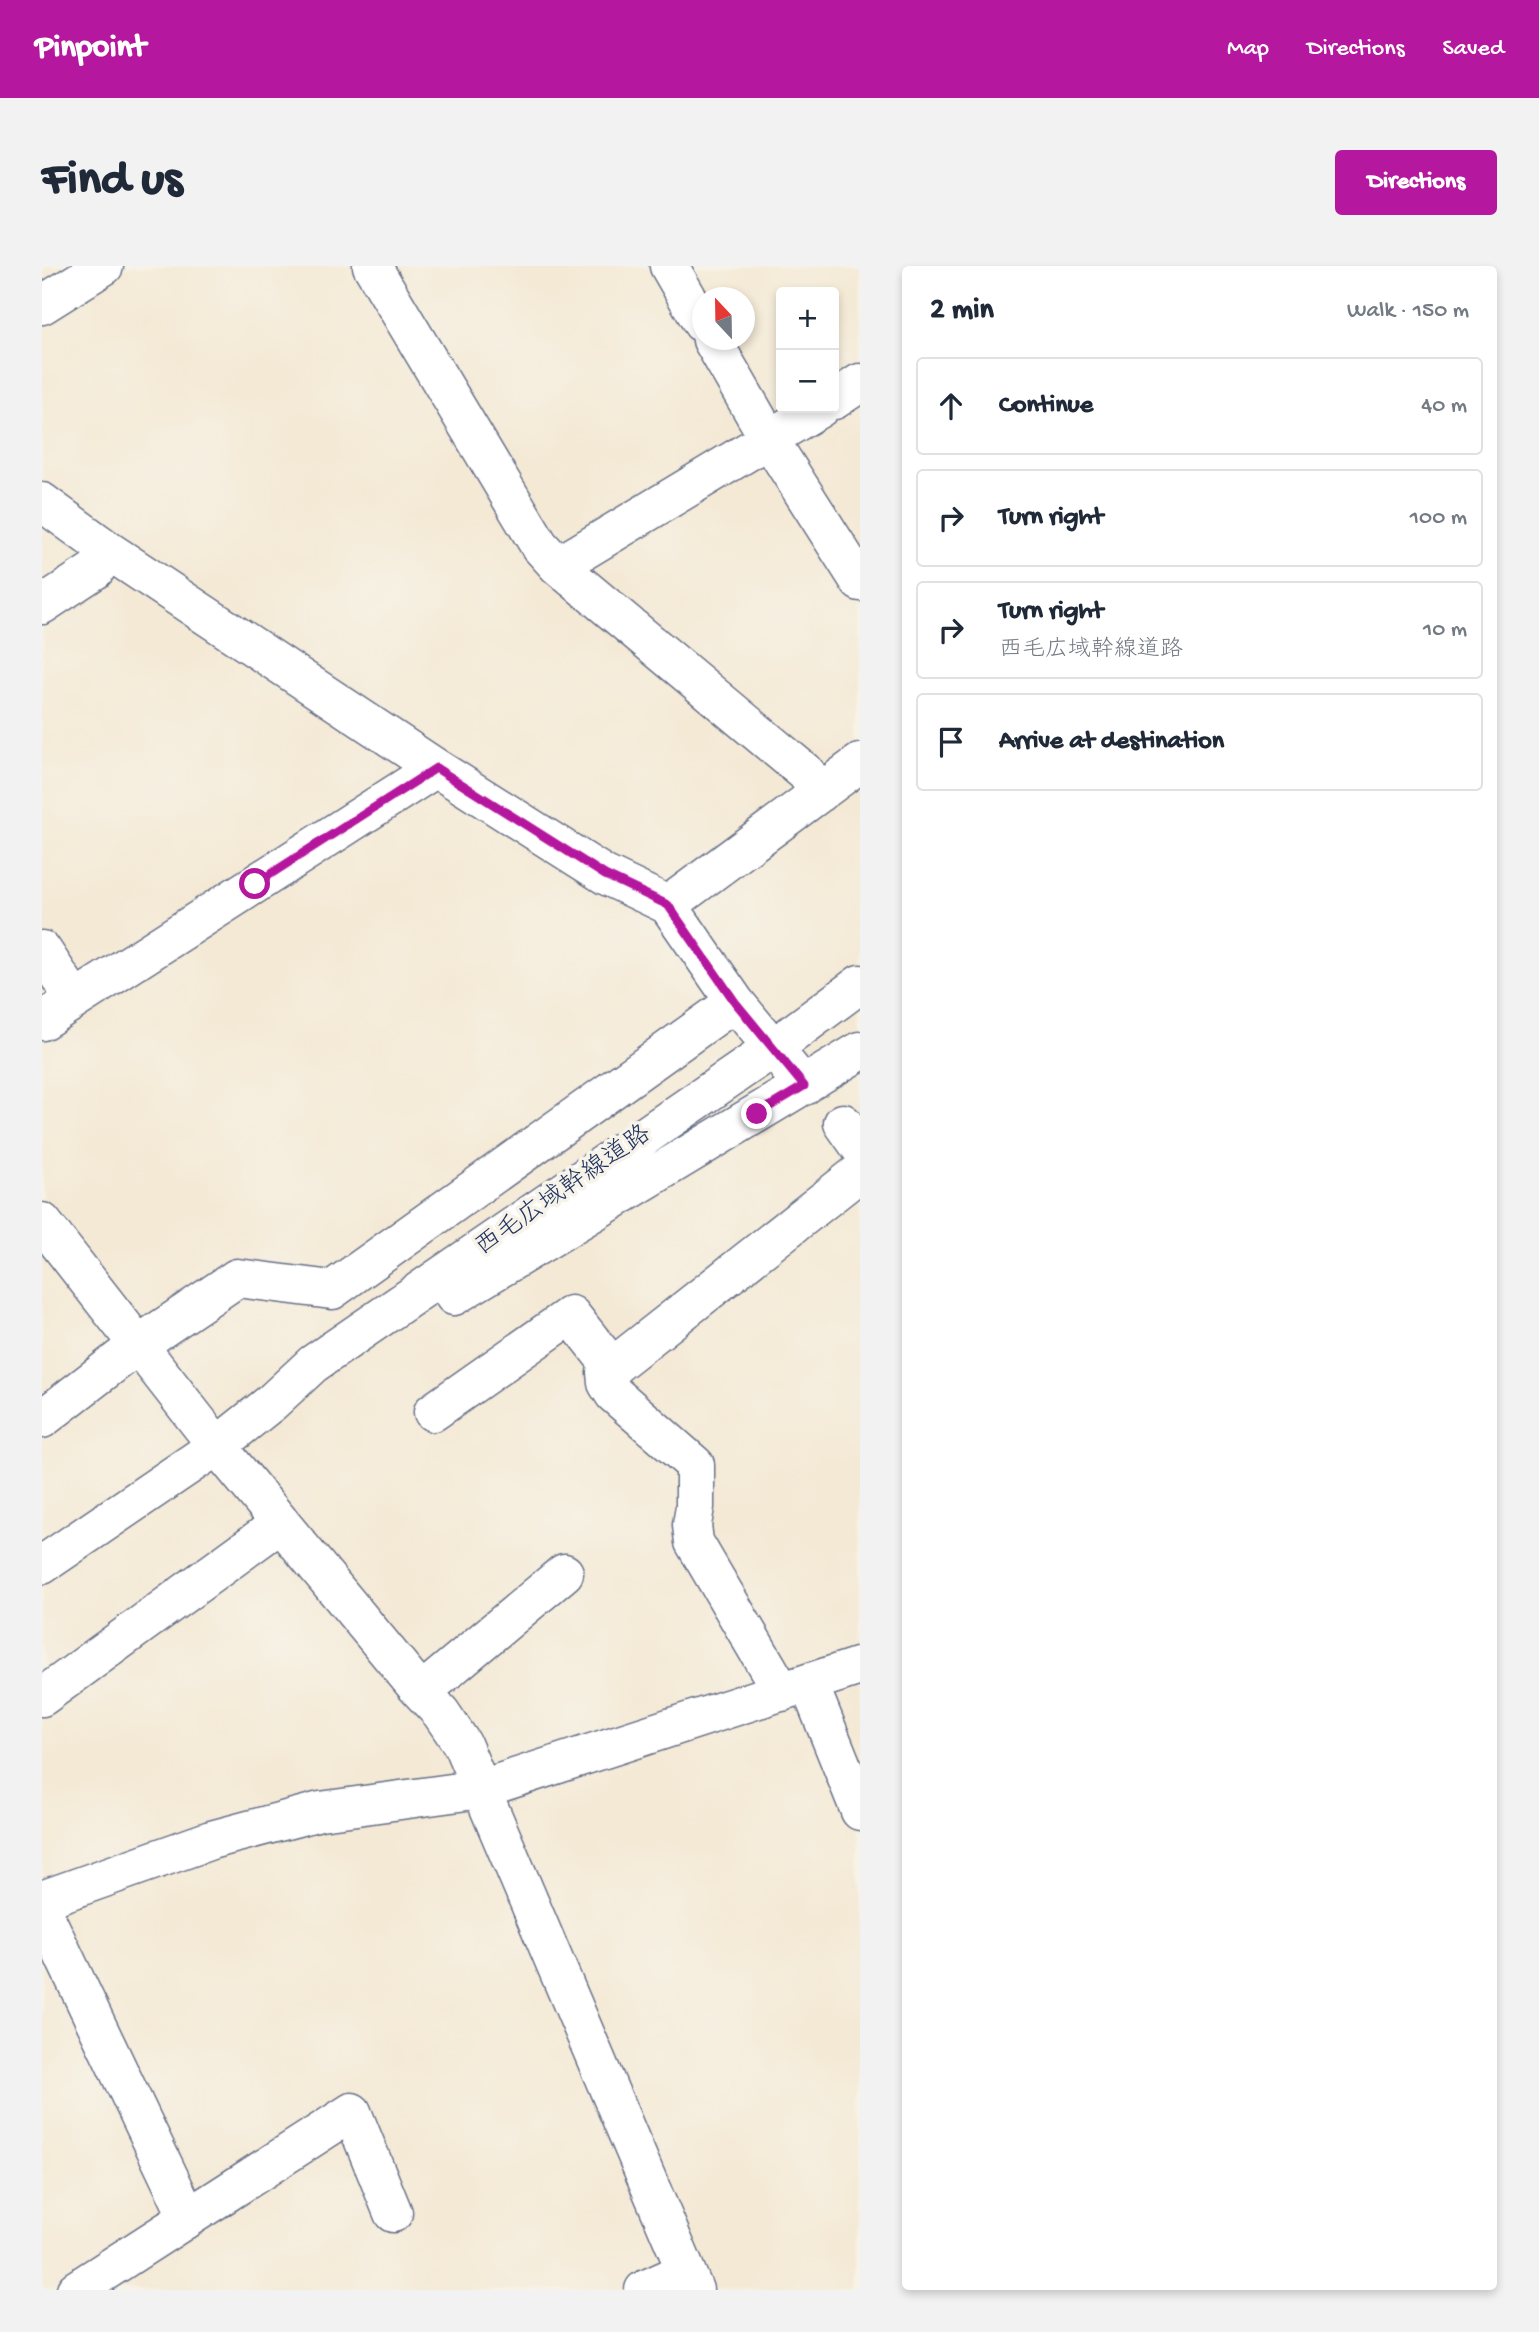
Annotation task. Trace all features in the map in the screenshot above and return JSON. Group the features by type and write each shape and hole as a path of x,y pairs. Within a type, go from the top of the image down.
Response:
{"street":[{"path":"42,305 104,266"},
{"path":"372,266 539,545 558,566 806,774 820,793"},
{"path":"669,266 692,306"},
{"path":"718,350 769,439 860,582"},
{"path":"839,397 860,383"},
{"path":"558,566 812,413"},
{"path":"42,502 109,551 436,768 605,875 668,905 735,1002 804,1086"},
{"path":"42,605 95,570 109,551"},
{"path":"668,905 860,763"},
{"path":"42,1021 436,768"},
{"path":"42,950 75,1000"},
{"name":"西毛広域幹線道路","path":"42,1565 217,1446 271,1403 313,1364 772,1049 860,984"},
{"path":"42,1419 138,1345 237,1278 332,1290 735,1002"},
{"name":"西毛広域幹線道路","path":"271,1403 338,1366 860,1051"},
{"path":"860,1172 606,1372 607,1383 614,1394 695,1465 692,1525 694,1542 795,1688 860,1811"},
{"path":"42,1222 217,1446 441,1713 462,1744 690,2281 644,2290"},
{"path":"433,1412 571,1315 612,1367"},
{"path":"42,1697 281,1522"},
{"path":"422,1692 564,1573"},
{"path":"42,1900 211,1840 320,1811 481,1789 860,1666"},
{"path":"42,1910 188,2217"},
{"path":"76,2290 352,2112 393,2213"}],"route":[{"path":"255,884 436,768 605,875 668,905 735,1002 804,1086 757,1114"}]}
